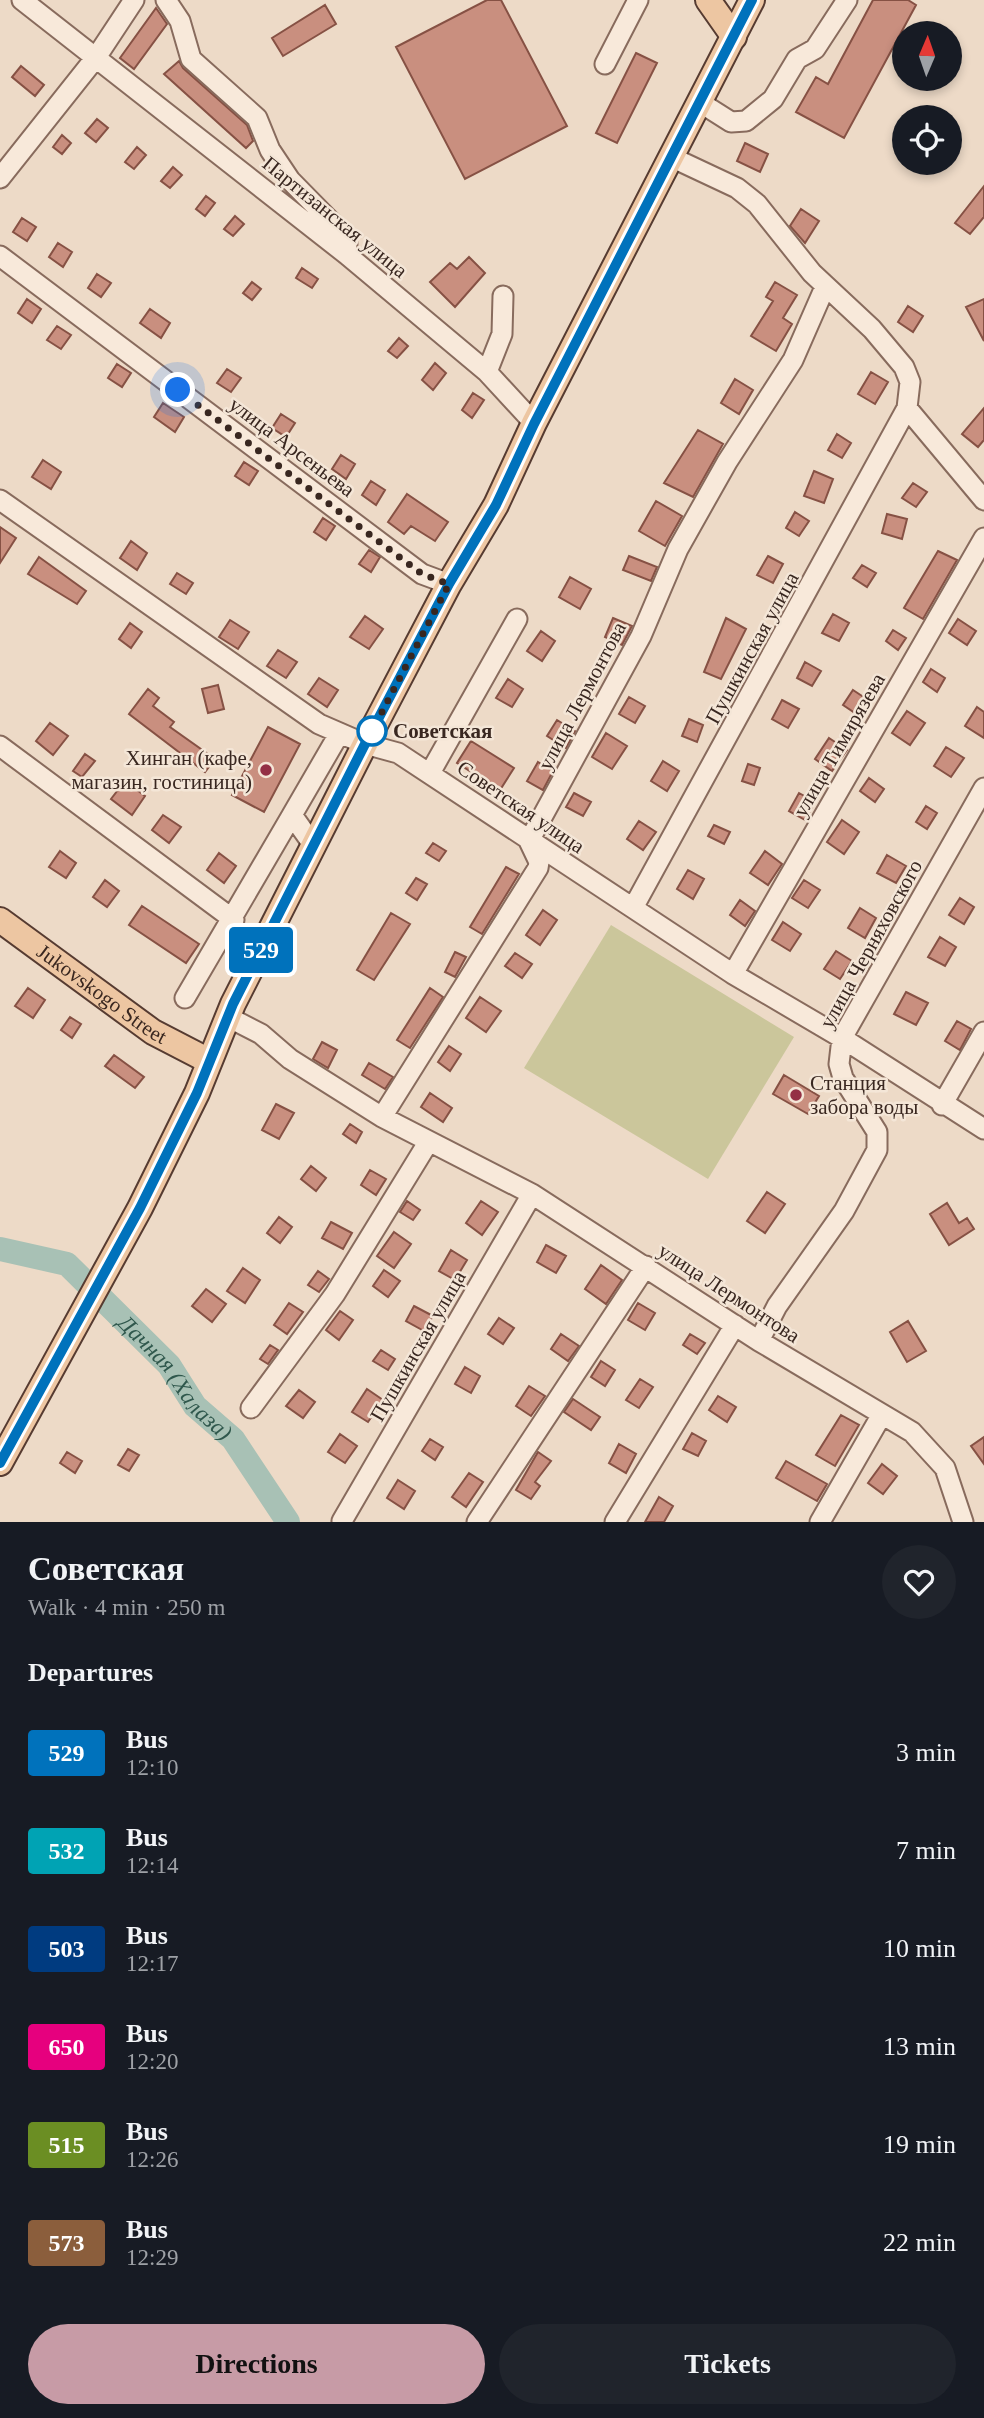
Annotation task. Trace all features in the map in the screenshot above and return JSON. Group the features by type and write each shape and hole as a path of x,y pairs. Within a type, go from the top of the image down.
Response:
{"main road":[{"path":"708,0 734,37"},
{"path":"0,1463 140,1208 228,1017 365,744 449,584 496,505 534,424 752,0"},
{"name":"Jukovskogo Street","path":"0,920 153,1032 209,1061"}],"street":[{"name":"Партизанская улица","path":"22,0 97,56 346,254 487,372 534,424"},
{"path":"0,178 97,56 134,0"},
{"path":"166,0 180,21 191,59 257,118 270,150 290,180 343,233 347,244 346,254"},
{"path":"605,64 638,0"},
{"path":"701,103 732,122 746,121 773,99 797,59 815,49 847,0"},
{"path":"671,157 737,188 757,204 825,286 872,329 904,367 910,382 907,408 984,500"},
{"name":"улица Арсеньева","path":"0,256 422,574 449,584"},
{"name":"улица Лермонтова","path":"529,841 642,636 678,550 727,461 793,360 825,286"},
{"path":"487,372 502,334 503,296"},
{"name":"Пушкинская улица","path":"634,908 907,408"},
{"name":"Советская улица","path":"0,500 319,724 365,744 398,753 733,974 842,1038 942,1105 984,1129"},
{"name":"улица Тимирязева","path":"733,974 984,538"},
{"path":"430,773 517,619"},
{"path":"185,998 234,920 339,734"},
{"path":"0,746 234,920"},
{"name":"улица Черняховского","path":"759,1341 795,1278 844,1211 877,1150 877,1132 843,1078 839,1064 842,1038 984,788"},
{"path":"292,815 314,846"},
{"path":"382,1117 538,868 540,862 529,841"},
{"name":"улица Лермонтова","path":"228,1017 261,1034 290,1059 382,1117 532,1194 759,1341 912,1432 936,1455 952,1482 963,1522"},
{"path":"942,1105 984,1032"},
{"path":"251,1408 335,1294 429,1141"},
{"name":"Пушкинская улица","path":"342,1521 532,1194"},
{"path":"477,1522 646,1266"},
{"path":"614,1522 735,1325"},
{"path":"820,1522 881,1416"}],"shaded area":[{"path":"611,925 794,1037 708,1179 524,1068"}],"building":[{"path":"487,0 501,0 567,126 465,179 396,47"},
{"path":"873,0 908,0 916,5 907,21 892,21 892,49 844,138 796,112 816,77 828,84"},
{"path":"325,5 336,24 283,56 272,38"},
{"path":"156,8 167,24 134,69 120,58"},
{"path":"636,53 657,63 617,143 596,133"},
{"path":"179,61 183,68 247,125 253,141 246,148 164,74"},
{"path":"21,66 44,85 35,96 12,77"},
{"path":"97,119 108,128 96,142 85,133"},
{"path":"62,135 71,143 62,154 53,147"},
{"path":"745,143 768,154 760,172 737,161"},
{"path":"137,147 146,155 134,169 125,162"},
{"path":"173,167 182,175 170,188 161,181"},
{"path":"984,186 984,217 970,234 955,223"},
{"path":"206,196 215,203 205,216 196,209"},
{"path":"801,209 819,221 805,243 790,226"},
{"path":"235,216 244,224 233,236 224,229"},
{"path":"22,218 36,227 27,241 13,232"},
{"path":"58,243 72,252 63,267 49,257"},
{"path":"469,257 485,273 455,307 430,282 450,263 457,269"},
{"path":"302,268 318,279 312,288 296,278"},
{"path":"97,274 111,283 101,297 88,288"},
{"path":"252,282 261,289 252,300 243,293"},
{"path":"775,282 797,295 783,318 792,324 776,351 751,336 773,301 766,297"},
{"path":"27,299 41,309 32,323 18,313"},
{"path":"984,299 984,341 966,307"},
{"path":"908,306 923,316 913,332 898,322"},
{"path":"150,309 170,323 161,338 140,323"},
{"path":"57,326 71,335 61,349 47,340"},
{"path":"399,338 408,346 397,358 388,351"},
{"path":"435,363 446,373 433,390 422,380"},
{"path":"117,364 131,373 122,387 108,378"},
{"path":"227,369 241,378 231,392 217,383"},
{"path":"871,372 888,382 875,404 858,394"},
{"path":"735,379 753,390 739,414 721,403"},
{"path":"473,393 484,400 472,418 462,410"},
{"path":"163,403 184,417 175,432 154,417"},
{"path":"984,408 984,440 978,447 962,434"},
{"path":"281,414 295,423 286,437 272,428"},
{"path":"698,430 723,444 693,497 664,483"},
{"path":"837,434 851,443 842,458 828,450"},
{"path":"341,455 355,464 346,479 332,469"},
{"path":"43,460 61,472 51,489 32,477"},
{"path":"244,462 258,471 249,485 235,476"},
{"path":"814,471 833,479 824,503 804,496"},
{"path":"371,481 385,490 376,505 362,495"},
{"path":"913,483 927,492 916,507 902,498"},
{"path":"407,494 448,522 435,541 411,526 404,534 388,522"},
{"path":"656,501 682,516 665,546 639,531"},
{"path":"795,512 809,521 799,536 786,528"},
{"path":"887,514 907,519 902,539 882,533"},
{"path":"323,518 335,526 326,540 314,532"},
{"path":"0,527 16,538 0,563"},
{"path":"131,541 147,553 137,570 120,558"},
{"path":"369,550 380,557 371,572 359,564"},
{"path":"938,551 957,560 923,619 904,608"},
{"path":"629,556 657,567 651,581 623,570"},
{"path":"768,556 783,564 773,583 757,575"},
{"path":"39,557 86,591 77,604 28,574"},
{"path":"862,565 876,573 867,587 853,578"},
{"path":"177,573 193,583 186,594 170,584"},
{"path":"570,577 591,589 580,609 559,597"},
{"path":"833,614 849,623 839,641 822,633"},
{"path":"365,616 383,629 369,649 350,637"},
{"path":"613,618 632,626 622,645 605,637"},
{"path":"726,618 746,629 721,679 704,672"},
{"path":"958,619 976,631 967,645 949,633"},
{"path":"230,620 249,632 238,649 219,637"},
{"path":"130,623 142,632 131,648 119,639"},
{"path":"893,630 906,638 898,650 886,641"},
{"path":"541,631 555,641 542,661 527,651"},
{"path":"278,650 297,662 286,678 267,666"},
{"path":"805,662 821,671 812,686 797,678"},
{"path":"931,669 945,678 937,692 923,682"},
{"path":"319,678 338,690 327,707 308,694"},
{"path":"508,679 523,689 512,707 496,698"},
{"path":"218,685 224,709 208,713 202,689"},
{"path":"148,689 159,698 153,706 174,722 170,727 215,759 205,772 129,714"},
{"path":"853,690 871,702 861,717 843,705"},
{"path":"629,697 645,706 635,723 619,714"},
{"path":"782,700 799,709 788,728 772,719"},
{"path":"977,707 984,712 984,738 965,726"},
{"path":"907,711 925,723 910,745 892,733"},
{"path":"689,719 703,725 697,742 682,736"},
{"path":"557,720 575,731 566,748 547,736"},
{"path":"50,723 68,736 53,755 36,741"},
{"name":"Хинган (кафе, магазин, гостиница)","path":"268,727 300,744 264,812 232,795"},
{"path":"606,733 627,746 612,769 592,757"},
{"path":"829,738 847,750 832,771 815,759"},
{"path":"471,741 514,768 500,790 457,763"},
{"path":"946,747 964,758 951,777 934,766"},
{"path":"85,754 95,761 82,777 73,771"},
{"path":"663,761 679,771 667,791 651,781"},
{"path":"538,762 553,771 543,790 527,781"},
{"path":"748,764 760,768 754,785 742,781"},
{"path":"869,778 884,789 875,802 860,791"},
{"path":"125,781 145,796 132,815 111,799"},
{"path":"574,793 591,802 583,816 566,807"},
{"path":"799,793 815,802 805,820 789,811"},
{"path":"926,806 937,813 927,829 916,822"},
{"path":"163,815 181,827 169,843 152,830"},
{"path":"842,820 859,832 844,854 827,842"},
{"path":"639,821 656,832 643,850 627,839"},
{"path":"714,825 730,832 724,844 708,836"},
{"path":"433,843 446,851 439,861 426,853"},
{"path":"60,851 76,863 66,878 49,867"},
{"path":"765,851 782,864 768,885 750,873"},
{"path":"219,853 236,866 224,883 207,870"},
{"path":"887,855 906,866 896,883 877,873"},
{"path":"506,867 519,874 482,934 470,927"},
{"path":"688,870 704,879 693,899 677,889"},
{"path":"416,878 427,884 417,900 406,893"},
{"path":"105,880 119,891 107,907 93,897"},
{"path":"804,880 820,890 808,908 792,898"},
{"path":"960,898 974,907 964,924 949,915"},
{"path":"740,900 755,911 745,926 730,915"},
{"path":"142,906 199,944 186,963 129,925"},
{"path":"860,908 876,918 865,938 848,928"},
{"path":"543,910 557,920 540,945 526,935"},
{"path":"391,913 410,924 374,980 357,970"},
{"path":"783,922 801,934 790,951 772,940"},
{"path":"940,937 956,947 945,966 928,957"},
{"path":"836,951 852,961 840,979 824,969"},
{"path":"455,952 466,957 455,977 445,972"},
{"path":"515,953 532,964 522,978 505,966"},
{"path":"28,988 45,1000 33,1018 15,1006"},
{"path":"430,988 443,997 410,1048 397,1040"},
{"path":"906,992 928,1003 916,1025 894,1014"},
{"path":"480,997 501,1011 486,1032 466,1018"},
{"path":"70,1017 81,1024 72,1038 61,1030"},
{"path":"957,1021 971,1029 960,1050 945,1041"},
{"path":"322,1042 337,1050 328,1068 313,1059"},
{"path":"449,1046 461,1054 450,1071 438,1062"},
{"path":"114,1055 144,1077 135,1088 105,1066"},
{"path":"369,1063 393,1077 385,1089 362,1075"},
{"name":"Станция забора воды","path":"784,1075 819,1096 808,1114 773,1094"},
{"path":"430,1093 452,1108 443,1122 421,1107"},
{"path":"276,1104 294,1113 279,1139 262,1130"},
{"path":"350,1124 362,1132 356,1143 343,1134"},
{"path":"311,1166 326,1178 316,1191 301,1179"},
{"path":"370,1170 386,1179 376,1195 361,1185"},
{"path":"767,1192 785,1204 765,1233 747,1221"},
{"path":"407,1201 420,1210 413,1220 400,1212"},
{"path":"481,1201 498,1212 482,1235 466,1223"},
{"path":"947,1203 959,1223 967,1218 974,1229 949,1245 930,1214"},
{"path":"279,1217 292,1227 280,1243 267,1233"},
{"path":"331,1222 352,1233 343,1249 322,1238"},
{"path":"394,1232 411,1244 394,1268 377,1256"},
{"path":"546,1245 566,1256 556,1273 537,1262"},
{"path":"451,1250 467,1260 455,1280 439,1271"},
{"path":"601,1265 622,1280 606,1304 585,1289"},
{"path":"243,1268 260,1280 245,1303 227,1291"},
{"path":"384,1270 400,1281 388,1297 373,1286"},
{"path":"318,1271 329,1279 319,1292 308,1285"},
{"path":"206,1289 226,1304 212,1322 192,1306"},
{"path":"289,1303 303,1312 287,1334 274,1325"},
{"path":"638,1303 655,1313 645,1330 628,1320"},
{"path":"414,1306 433,1316 424,1331 406,1321"},
{"path":"340,1311 353,1320 339,1340 326,1330"},
{"path":"499,1318 514,1328 503,1344 488,1334"},
{"path":"908,1321 926,1351 907,1362 890,1332"},
{"path":"561,1334 579,1346 568,1361 551,1349"},
{"path":"690,1334 705,1343 697,1354 683,1345"},
{"path":"270,1345 278,1350 268,1364 260,1359"},
{"path":"381,1350 395,1359 388,1370 373,1361"},
{"path":"601,1361 615,1370 605,1386 591,1377"},
{"path":"465,1367 480,1376 471,1393 455,1384"},
{"path":"640,1379 653,1387 639,1408 626,1400"},
{"path":"529,1386 545,1396 531,1416 516,1406"},
{"path":"367,1389 383,1400 368,1422 352,1412"},
{"path":"299,1390 315,1402 303,1418 286,1406"},
{"path":"718,1396 736,1407 727,1422 709,1410"},
{"path":"573,1399 600,1417 591,1430 564,1412"},
{"path":"841,1415 859,1425 835,1466 816,1455"},
{"path":"692,1433 706,1441 698,1456 683,1449"},
{"path":"340,1434 357,1446 345,1463 328,1452"},
{"path":"984,1437 984,1464 971,1446"},
{"path":"430,1439 443,1447 435,1460 422,1451"},
{"path":"619,1444 636,1454 626,1473 609,1463"},
{"path":"128,1449 139,1455 129,1471 118,1465"},
{"path":"67,1452 82,1461 75,1473 60,1463"},
{"path":"538,1452 551,1461 535,1482 540,1486 531,1499 516,1490"},
{"path":"786,1461 827,1484 817,1501 776,1478"},
{"path":"882,1464 897,1476 883,1494 868,1483"},
{"path":"469,1473 483,1482 466,1507 452,1497"},
{"path":"398,1480 415,1491 404,1509 387,1498"},
{"path":"659,1497 673,1506 664,1522 645,1522"}],"waterway":[{"name":"Дачная (Халаза)","path":"0,1249 67,1264 169,1365 195,1406 233,1439 288,1522"}],"bus line":[{"name":"529","path":"0,1463 140,1208 197,1093 233,1004 449,584 496,505 534,424 752,0"}],"place":[{"name":"Советская","path":"372,731"},
{"name":"Хинган (кафе, магазин, гостиница)","path":"266,770"},
{"name":"Станция забора воды","path":"796,1095"}],"route":[{"path":"178,390 422,574 449,584 372,731"}]}
